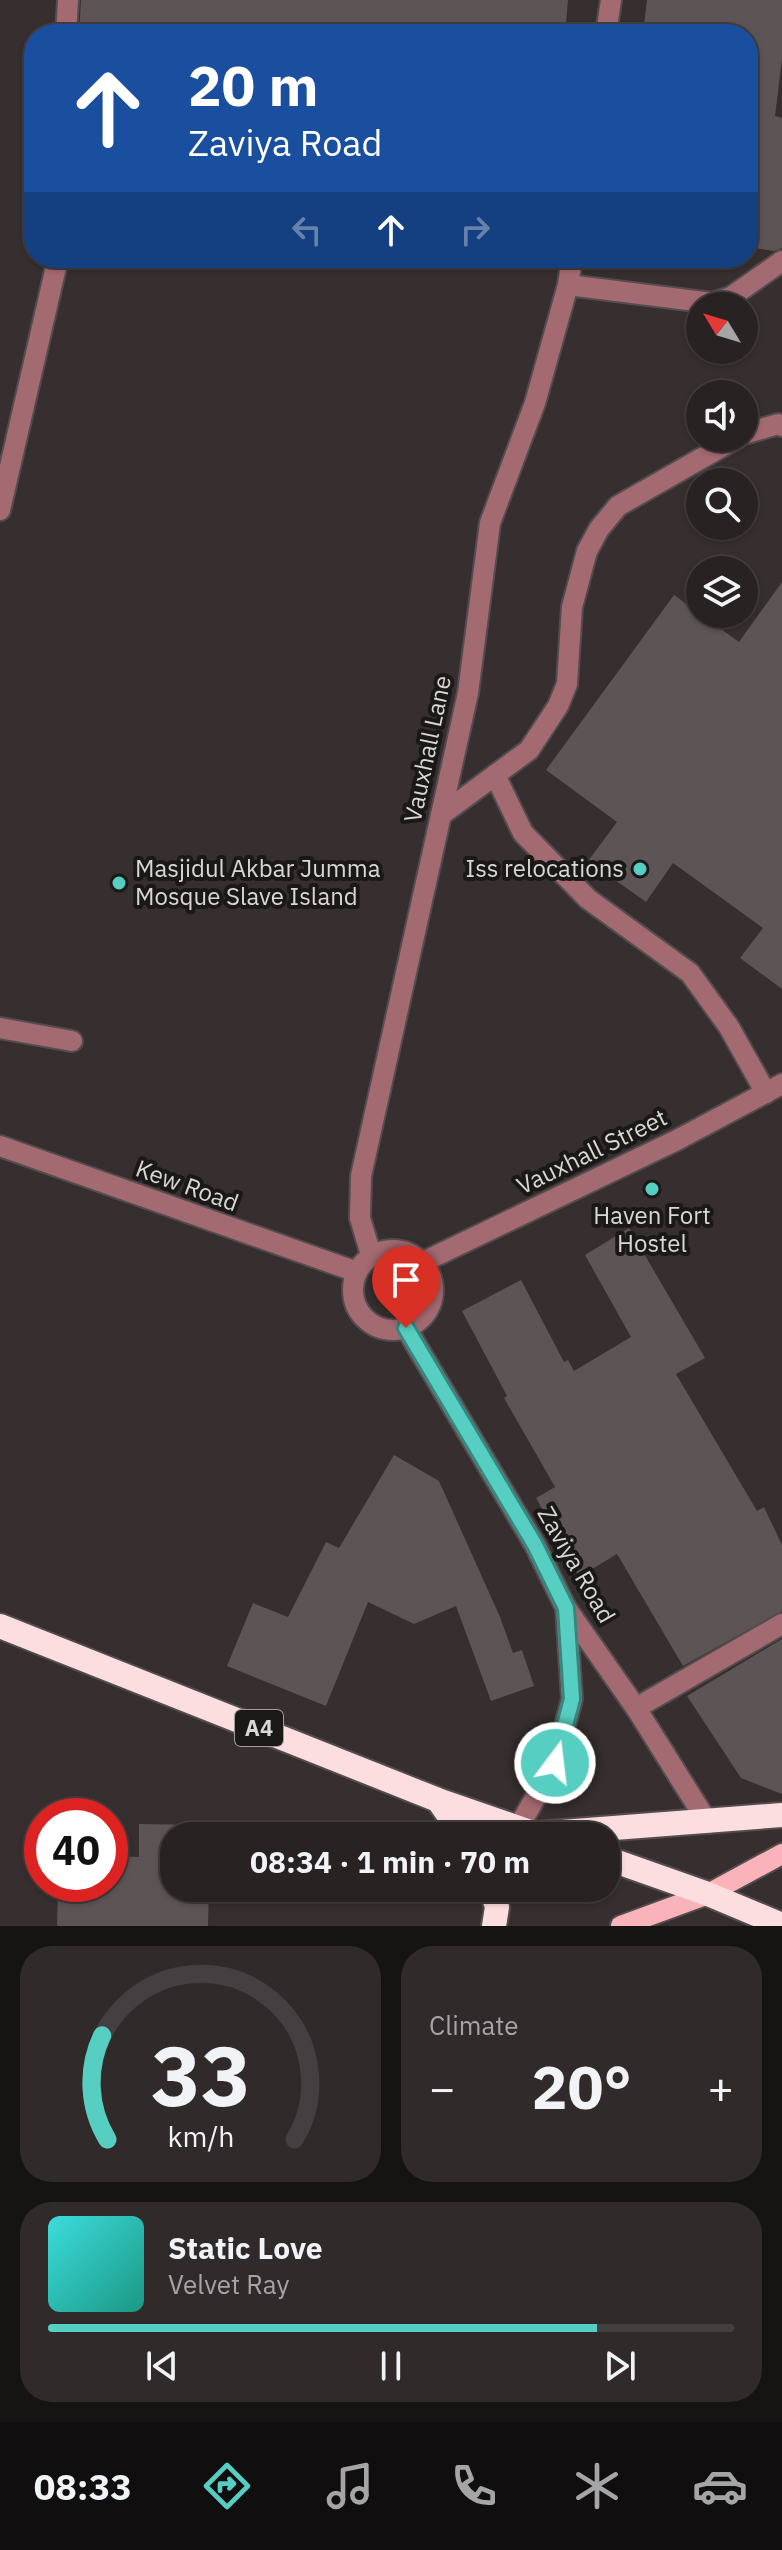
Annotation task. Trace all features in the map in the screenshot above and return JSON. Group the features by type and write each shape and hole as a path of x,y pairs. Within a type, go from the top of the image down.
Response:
{"highway":[{"name":"A4","path":"0,1626 501,1822"},
{"path":"438,1800 453,1822"},
{"path":"620,1826 708,1823 782,1815"},
{"path":"620,1863 708,1894 782,1925"},
{"path":"494,1926 495,1902"}],"main road":[{"path":"621,1926 708,1894 782,1854"}],"street":[{"path":"67,24 68,0"},
{"path":"607,24 611,0"},
{"path":"568,285 712,303 731,297 782,261"},
{"path":"0,510 56,268"},
{"name":"Vauxhall Lane","path":"371,1255 360,1218 361,1176 468,693 490,523 535,403 571,268"},
{"path":"758,430 778,424 782,426"},
{"path":"441,815 529,750 558,706 567,684 572,607 587,551 599,529 618,506 712,452"},
{"path":"495,775 523,833 588,899 690,973 774,1088"},
{"path":"0,1028 72,1041"},
{"name":"Vauxhall Street","path":"423,1262 677,1140 774,1088"},
{"name":"Kew Road","path":"0,1146 357,1272"},
{"path":"401,1249 413,1254 431,1273 434,1286 432,1300 418,1322 392,1330 379,1327 358,1311 353,1284 357,1272 371,1255 401,1249"},
{"name":"Zaviya Road","path":"406,1328 535,1545 566,1608 636,1708 708,1823"},
{"path":"536,1822 572,1699 566,1608"},
{"path":"636,1708 782,1624"}],"building":[{"path":"81,0 568,0 566,24 80,24"},
{"path":"647,0 782,0 782,59 775,116 782,118 782,248 774,251 758,249 758,24 644,24"},
{"path":"782,582 782,989 740,958 763,928 673,863 646,902 588,861 617,822 546,770 674,595 686,604 686,628 720,628 739,642 749,628 758,628 758,615"},
{"path":"629,1228 705,1358 676,1374 757,1511 764,1507 782,1545 782,1611 683,1666 617,1554 579,1577 536,1498 555,1487 504,1398 507,1396 462,1311 521,1280 564,1362 568,1360 574,1371 631,1337 585,1255"},
{"path":"394,1455 439,1481 513,1653 522,1650 534,1686 491,1701 456,1606 414,1624 368,1602 326,1706 227,1666 253,1603 288,1617 326,1542 339,1548"},
{"path":"782,1639 782,1794 741,1778 687,1696"},
{"path":"139,1824 160,1824 160,1902 209,1902 208,1926 57,1926 58,1902 128,1902 128,1857 139,1857"}],"place":[{"name":"Iss relocations","path":"640,869"},
{"name":"Masjidul Akbar Jumma Mosque Slave Island","path":"119,883"},
{"name":"Haven Fort Hostel","path":"652,1189"}],"route":[{"path":"406,1328 535,1545 566,1608 572,1699 555,1763"}]}
